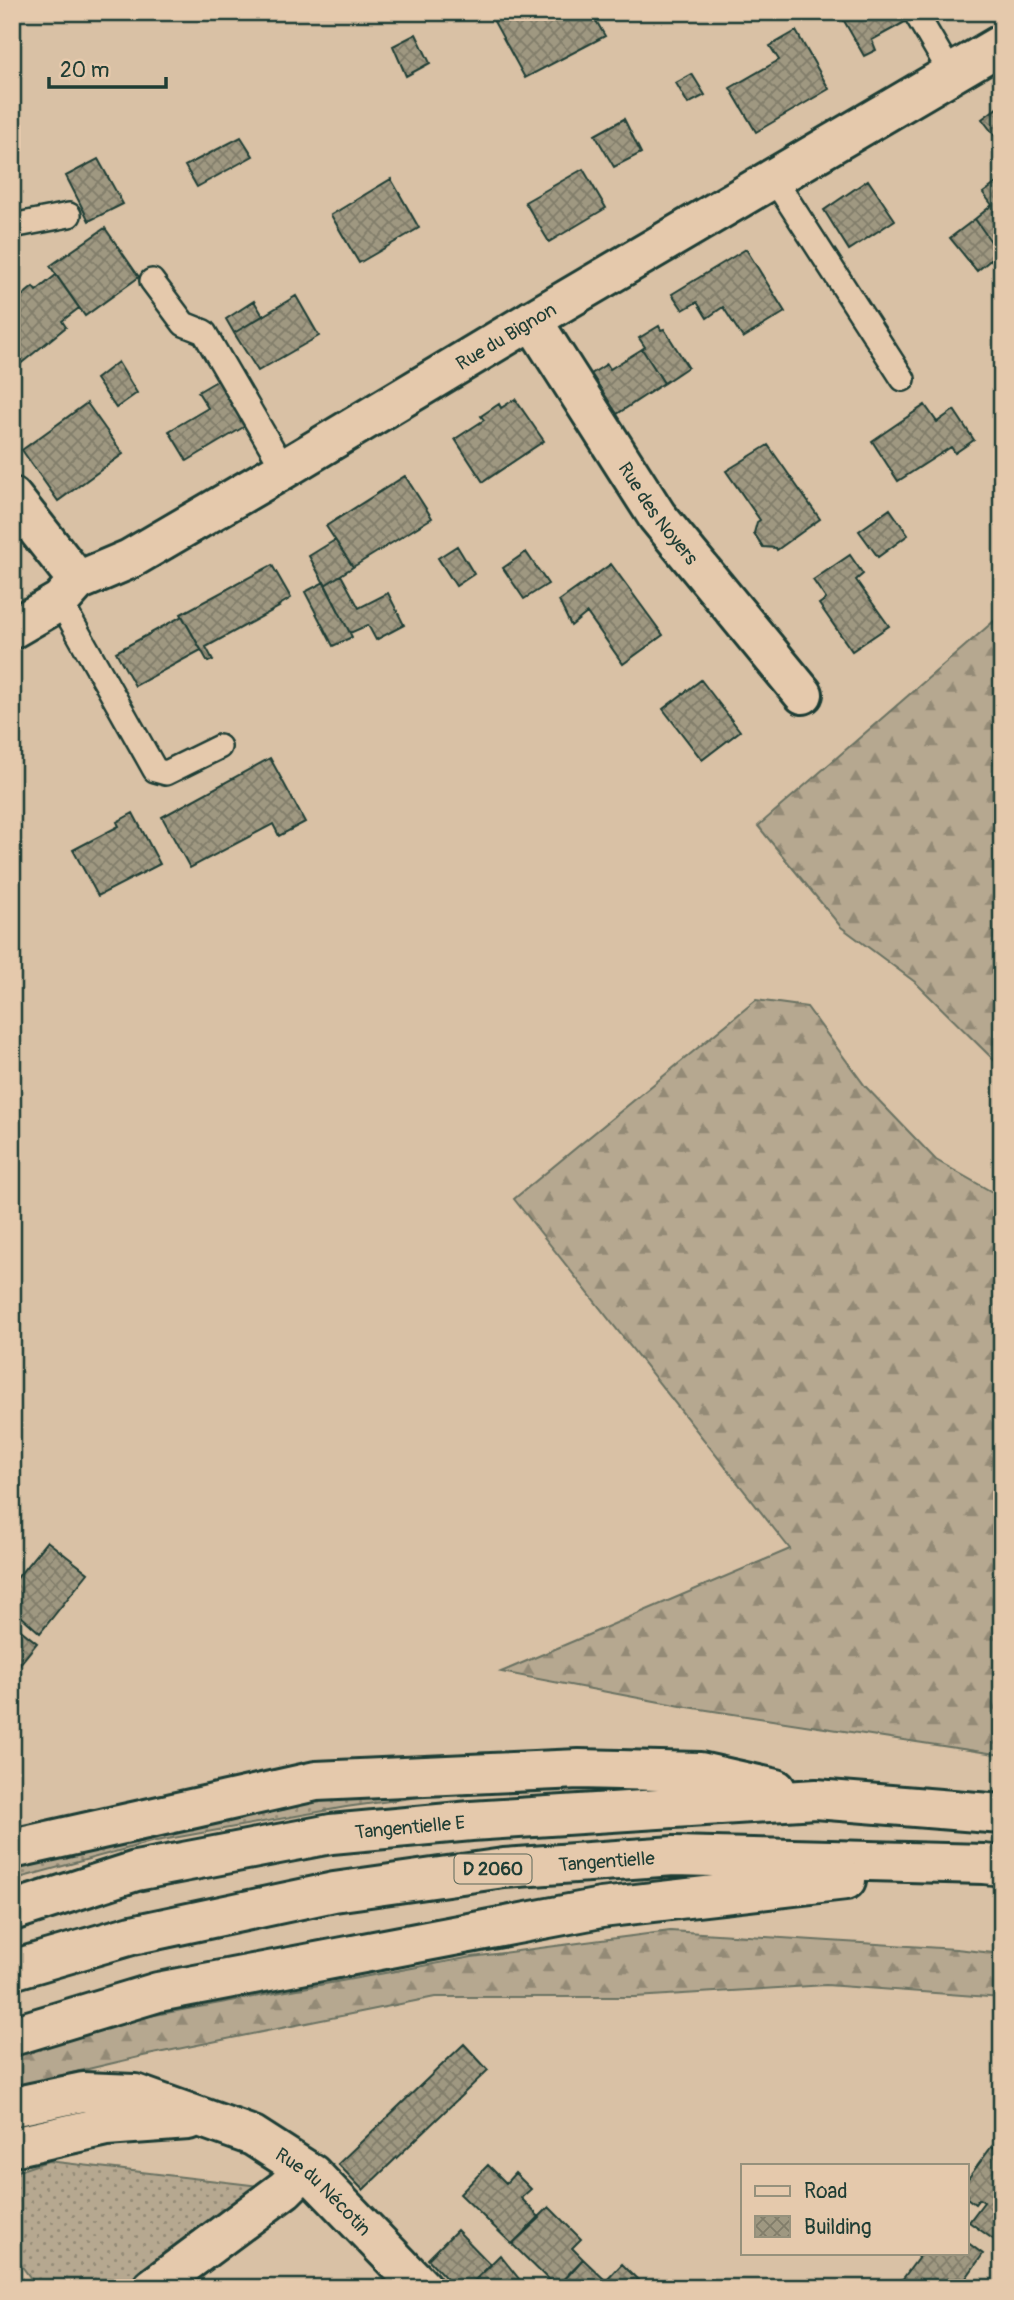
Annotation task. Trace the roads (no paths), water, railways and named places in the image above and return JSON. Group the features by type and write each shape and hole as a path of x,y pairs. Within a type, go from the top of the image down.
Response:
{"main road":[{"name":"Rue du Bignon","path":"12,629 69,591 130,559 284,469 1002,44"},
{"name":"Rue des Noyers","path":"532,320 657,516 803,694"},
{"path":"12,497 69,591"},
{"path":"12,1849 316,1782 579,1769 700,1772 816,1799 1002,1814"},
{"name":"Tangentielle E","path":"12,1911 136,1871 331,1834 471,1821 816,1799"},
{"name":"Tangentielle","path":"12,1970 132,1935 334,1892 504,1868 674,1856 993,1865"},
{"path":"12,2036 158,1992 601,1908 993,1865"},
{"name":"Rue du Nécotin","path":"12,2106 83,2092 135,2094 253,2136 312,2174 422,2288"},
{"name":"Rue du Nécotin","path":"12,2147 106,2126 208,2119"},
{"path":"152,2288 285,2189 304,2170"}],"lane":[{"path":"915,12 952,75"},
{"path":"774,179 903,379"},
{"path":"12,226 69,215"},
{"path":"152,281 184,324 204,332 284,469"},
{"path":"69,591 155,770 166,773 219,747"}]}
